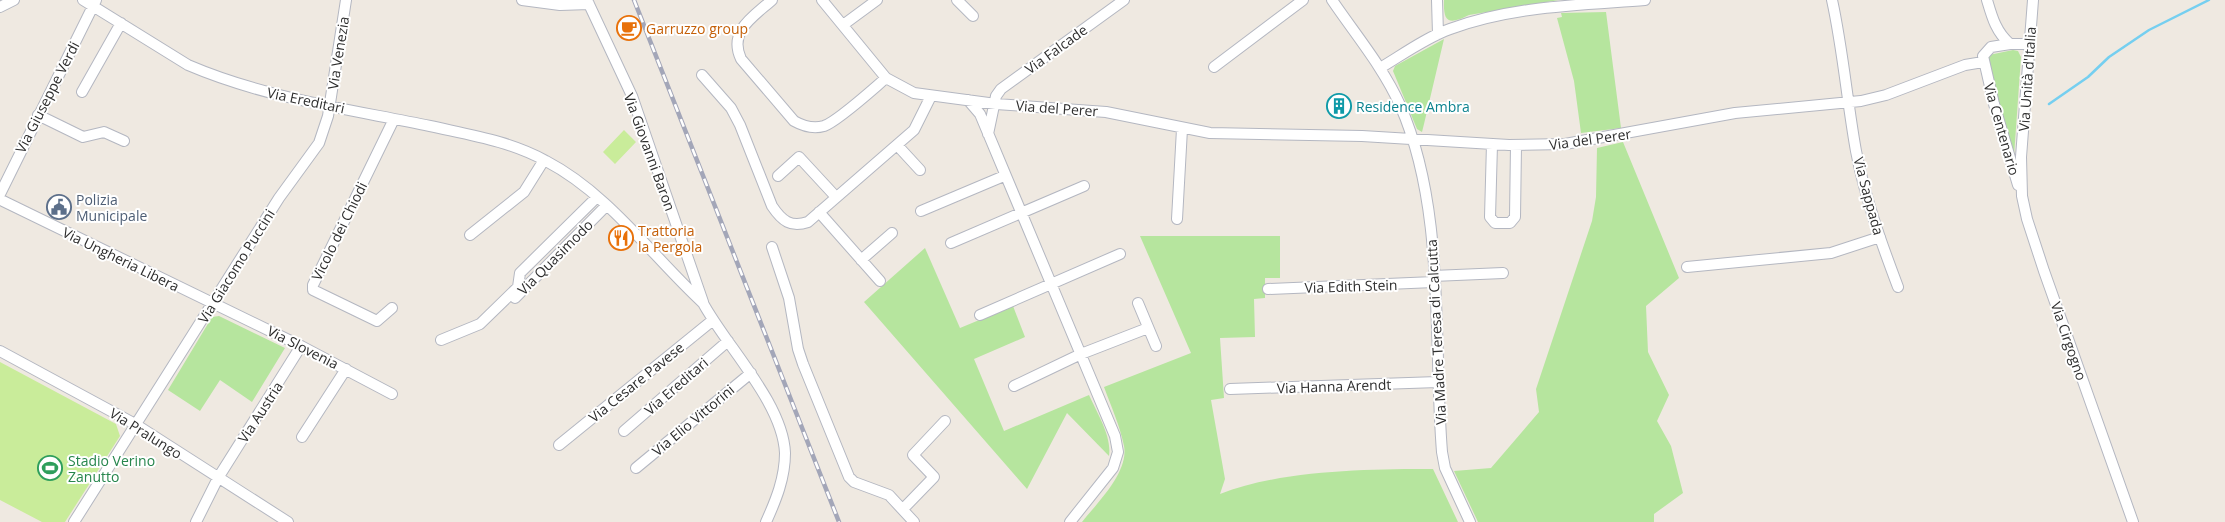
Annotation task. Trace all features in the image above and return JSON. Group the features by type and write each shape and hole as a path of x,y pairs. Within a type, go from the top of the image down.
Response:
{"street":[{"path":"0,7 14,0"},
{"name":"Via Ereditari","path":"83,0 94,3 121,23 188,65 204,72 268,93 506,143 544,160 573,177 597,197 703,303 766,398 784,440 785,454 778,495 766,522"},
{"name":"Via Venezia","path":"330,106 346,0"},
{"name":"Via Giovanni Baron","path":"522,0 560,5 588,2 632,96 703,303"},
{"path":"772,0 740,28 737,49 740,60 794,121 801,125 818,127 830,123 886,78"},
{"name":"Via del Perer","path":"822,0 886,78 907,90 930,96 996,104 1111,113 1182,129 1218,134 1310,135 1516,145 1565,144 1735,113 1849,103 1886,95 1965,64 1983,59"},
{"path":"843,25 877,0"},
{"path":"957,0 973,16"},
{"name":"Via Falcade","path":"988,136 996,104 996,96 1002,90 1124,0"},
{"path":"1214,67 1303,0"},
{"name":"Via Madre Teresa di Calcutta","path":"1332,0 1380,68 1400,104 1427,196 1434,279 1443,460 1456,494 1470,522"},
{"path":"1437,0 1438,34"},
{"path":"1380,68 1438,34 1482,18 1566,5 1645,0"},
{"name":"Via Sappada","path":"1832,0 1843,53 1849,103 1862,178 1880,237 1898,286"},
{"path":"1987,0 1992,19 2000,36 2010,44"},
{"name":"Via Unità d'Italia","path":"2021,157 2032,0"},
{"name":"Via Giuseppe Verdi","path":"1,199 38,115 94,3"},
{"path":"1983,59 1991,47 1992,19"},
{"path":"82,92 121,23"},
{"path":"1991,47 2029,44"},
{"name":"Via Centenario","path":"1983,59 2008,155 2022,196"},
{"path":"702,74 731,108 740,125 772,206 779,217 786,223 800,225 808,222 914,130 930,96"},
{"path":"968,100 980,114 1020,214 1112,426 1118,452 1114,468 1070,522"},
{"name":"Via Giacomo Puccini","path":"74,522 212,303 280,198 319,143 330,106"},
{"name":"Via Giuseppe Verdi","path":"38,115 83,137 104,132 124,141"},
{"name":"Vicolo dei Chiodi","path":"392,308 377,321 313,290 313,285 394,118"},
{"path":"1177,219 1182,129"},
{"path":"1492,144 1490,217 1495,223 1510,223 1515,218 1516,145"},
{"path":"897,145 920,170"},
{"path":"778,176 799,157 836,197"},
{"name":"Via Cirgogno","path":"2021,157 2022,196 2027,220 2133,522"},
{"path":"470,235 524,192 544,160"},
{"path":"921,212 1004,176"},
{"path":"951,243 1084,186"},
{"path":"441,340 480,324 518,286 520,273 597,197"},
{"name":"Via Ungheria Libera","path":"1,199 212,303"},
{"name":"Via Quasimodo","path":"504,309 606,206"},
{"path":"819,212 880,281"},
{"path":"861,260 892,234"},
{"path":"1687,267 1831,252 1880,237"},
{"path":"772,247 789,298 798,349 803,364 849,477 854,482 889,495 914,522"},
{"path":"980,315 1120,254"},
{"name":"Via Edith Stein","path":"1268,289 1503,273"},
{"name":"Via Slovenia","path":"212,303 301,346 392,394"},
{"path":"1138,303 1156,346"},
{"name":"Via Cesare Pavese","path":"559,445 713,320"},
{"path":"1014,386 1080,354 1148,328"},
{"name":"Via Ereditari","path":"624,431 728,341"},
{"name":"Via Austria","path":"196,522 218,478 301,346"},
{"name":"Via Pralungo","path":"0,351 135,424 288,522"},
{"path":"302,437 346,369"},
{"name":"Via Elio Vittorini","path":"636,468 751,373"},
{"name":"Via Hanna Arendt","path":"1230,389 1438,382"},
{"path":"903,510 934,477 913,455 945,421"}],"green space":[{"path":"1444,0 1559,0 1469,15 1452,21 1446,17"},
{"path":"1606,12 1621,128 1581,133 1574,81 1557,18 1562,17 1561,13"},
{"path":"1444,39 1422,132 1417,129 1393,71 1395,66"},
{"path":"2013,50 2018,51 2021,57 2014,156 2011,153 1987,60 1989,55"},
{"path":"624,130 636,142 615,164 603,152"},
{"path":"1623,142 1679,278 1646,306 1648,352 1669,395 1657,421 1671,446 1683,493 1654,514 1654,522 1478,522 1454,471 1491,468 1539,412 1536,389 1592,221 1596,197 1597,148"},
{"path":"1140,236 1280,236 1280,278 1265,278 1265,298 1254,299 1255,337 1220,338 1224,398 1211,400 1225,479 1220,494 1270,480 1325,472 1433,469 1458,522 1082,522 1117,476 1124,456 1124,446 1120,431 1104,387 1191,353"},
{"path":"925,248 960,328 1013,306 1025,337 974,359 1004,431 1089,395 1106,433 1109,456 1067,413 1027,489 864,302"},
{"path":"219,316 285,348 252,402 220,380 200,411 168,390 212,317"},
{"name":"Stadio Verino Zanutto","path":"0,362 116,424 120,436 65,522 42,522 0,500"}],"waterway":[{"path":"2049,104 2088,77 2109,57 2149,30 2209,0"}],"railway":[{"path":"634,0 839,522"}],"place":[{"name":"Garruzzo group","path":"629,28"},
{"name":"Residence Ambra","path":"1339,106"},
{"name":"Polizia Municipale","path":"59,207"},
{"name":"Trattoria la Pergola","path":"621,238"},
{"name":"Stadio Verino Zanutto","path":"50,468"}]}
